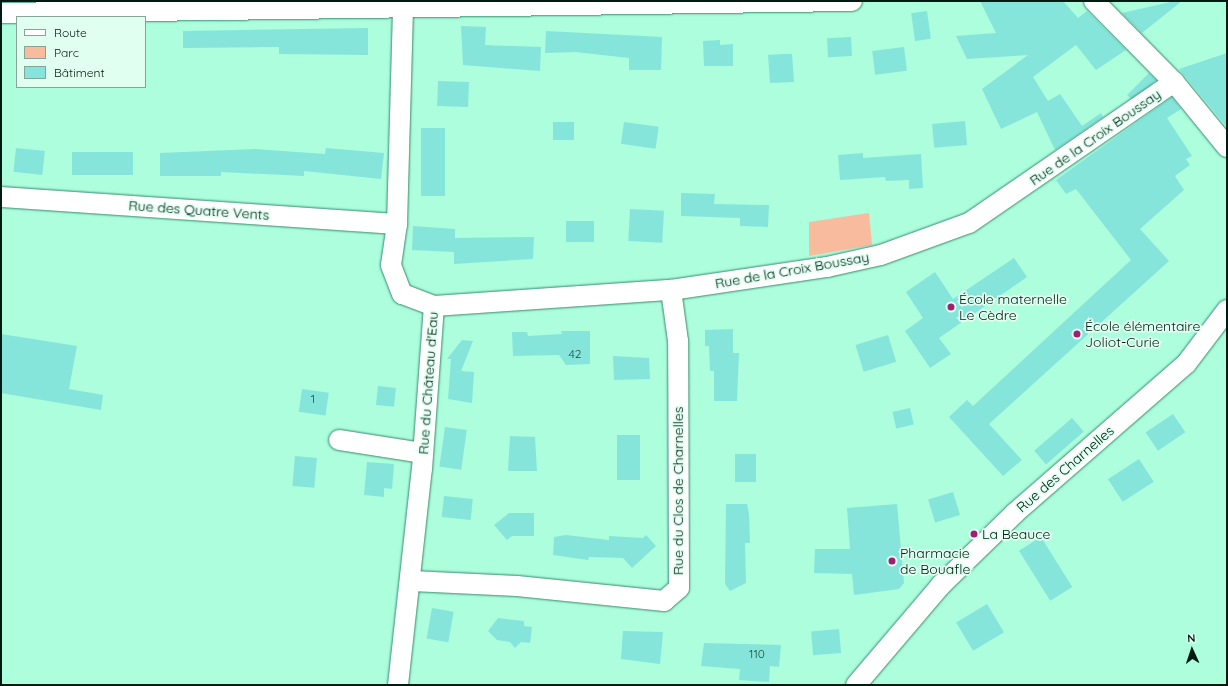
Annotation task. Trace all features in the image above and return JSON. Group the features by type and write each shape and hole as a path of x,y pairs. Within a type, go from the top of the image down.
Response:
{"street":[{"path":"1,13 403,8 502,3 852,1"},
{"path":"1094,1 1174,82 1227,147"},
{"name":"Rue du Château d'Eau","path":"398,685 412,581 434,306 402,294 390,265 397,224 403,8"},
{"name":"Rue de la Croix Boussay","path":"434,306 671,290 827,267 881,255 969,223 1174,82"},
{"name":"Rue des Quatre Vents","path":"1,197 397,224"},
{"name":"Rue du Clos de Charnelles","path":"412,581 517,586 664,601 679,588 678,341 671,290"},
{"name":"Rue des Charnelles","path":"856,685 900,629 946,579 1015,513 1186,364 1227,310"},
{"path":"339,440 423,452"}],"green space":[{"path":"869,213 872,245 809,256 809,222"}],"building":[{"path":"980,1 1063,1 1078,18 1087,11 1126,50 1096,70 1076,45 1033,77 1048,101 1060,94 1082,126 1101,113 1103,117 1055,150 1037,112 1001,129 982,89 1028,55 967,59 956,36 996,33"},
{"path":"1175,1 1182,1 1142,33 1122,13"},
{"path":"927,11 931,39 915,41 911,13"},
{"path":"461,26 486,27 485,45 541,47 540,71 463,65"},
{"path":"368,28 368,55 279,54 279,47 183,48 183,31"},
{"path":"546,31 662,37 661,70 629,70 629,58 575,52 545,53"},
{"path":"851,37 852,56 828,57 827,38"},
{"path":"720,40 720,45 733,44 733,66 704,66 703,41"},
{"path":"904,47 907,71 875,75 872,51"},
{"path":"1227,53 1227,127 1179,69"},
{"path":"792,54 794,82 770,83 768,55"},
{"path":"1149,73 1156,80 1134,102 1127,95"},
{"path":"438,81 469,82 468,107 437,106"},
{"path":"1172,97 1181,109 1167,118 1192,156 1186,159 1190,165 1175,176 1184,190 1140,229 1169,261 989,424 1022,460 1003,476 949,417 967,400 973,406 1131,260 1076,189 1066,194 1056,180"},
{"path":"965,121 967,145 934,148 932,124"},
{"path":"553,122 574,122 574,140 553,140"},
{"path":"624,122 659,127 656,149 621,144"},
{"path":"421,128 445,128 445,196 421,196"},
{"path":"16,148 45,151 42,175 13,172"},
{"path":"326,148 384,153 381,179 304,171 304,176 221,172 221,176 160,176 160,153 255,149 325,154"},
{"path":"72,152 133,152 133,175 72,175"},
{"path":"863,153 863,158 921,154 923,188 909,189 909,180 886,181 885,177 840,180 838,155"},
{"path":"681,193 715,194 714,204 769,205 768,227 740,226 740,218 681,216"},
{"path":"630,209 664,211 662,243 628,241"},
{"path":"566,221 594,221 594,242 566,242"},
{"path":"413,226 455,229 455,238 534,237 533,259 454,264 454,252 412,250"},
{"path":"1014,258 1027,277 939,338 951,354 930,368 905,331 923,318 906,292 935,272 953,299"},
{"path":"733,329 733,353 739,353 737,401 714,401 714,371 710,371 709,346 705,346 705,330"},
{"path":"561,331 590,331 590,364 566,365 559,355 513,356 512,332 527,332 528,336 562,334"},
{"path":"1,334 77,346 69,389 103,395 101,410 1,393"},
{"path":"888,335 896,362 864,372 855,345"},
{"path":"462,340 473,341 461,371 474,372 472,403 448,399 451,359 447,359"},
{"path":"613,356 649,358 650,379 614,380"},
{"path":"378,386 396,388 394,407 376,405"},
{"path":"302,389 329,393 326,416 299,412"},
{"path":"910,408 914,425 896,429 892,412"},
{"path":"1173,414 1185,432 1158,451 1146,432"},
{"path":"1072,418 1084,432 1046,464 1034,451"},
{"path":"445,427 467,430 461,470 439,467"},
{"path":"617,435 640,435 640,480 617,480"},
{"path":"510,436 535,437 537,471 508,471"},
{"path":"735,454 756,454 756,482 735,482"},
{"path":"295,456 317,458 314,488 292,486"},
{"path":"1139,459 1154,482 1123,502 1108,479"},
{"path":"367,462 394,464 392,489 384,488 384,497 364,495"},
{"path":"953,492 960,515 935,523 928,500"},
{"path":"444,496 473,499 471,520 442,517"},
{"path":"726,504 747,504 749,514 750,543 745,543 746,583 730,591 725,584"},
{"path":"897,504 904,583 899,589 854,595 852,574 814,573 815,549 850,549 847,508"},
{"path":"509,513 534,513 534,536 512,536 507,540 494,525"},
{"path":"566,535 609,540 609,536 643,538 646,535 656,546 632,568 623,558 589,557 588,560 553,555 554,537"},
{"path":"1041,537 1072,587 1050,601 1019,551"},
{"path":"987,604 1004,632 973,651 956,623"},
{"path":"432,608 454,612 448,642 427,639"},
{"path":"498,618 524,621 524,626 532,627 530,643 521,642 515,648 510,642 497,640 488,631"},
{"path":"839,629 841,653 813,655 811,631"},
{"path":"623,631 663,632 660,664 621,659"},
{"path":"704,643 781,645 779,667 770,666 769,682 739,680 740,669 701,666"}],"place":[{"name":"École maternelle Le Cèdre","path":"951,307"},
{"name":"École élémentaire Joliot-Curie","path":"1077,334"},
{"name":"La Beauce","path":"974,534"},
{"name":"Pharmacie de Bouafle","path":"892,561"}]}
